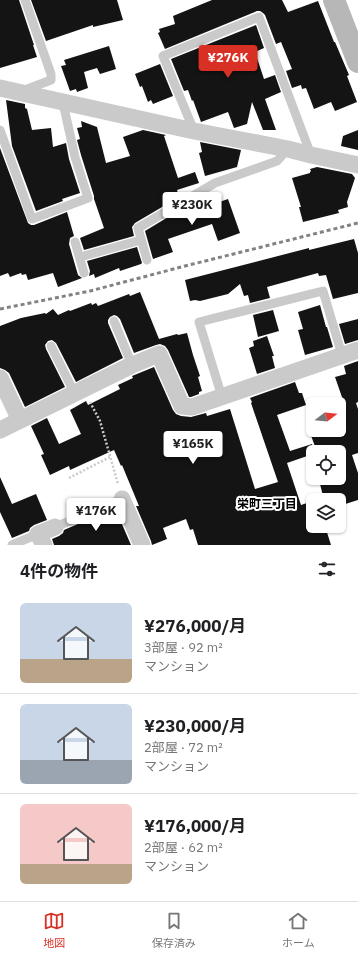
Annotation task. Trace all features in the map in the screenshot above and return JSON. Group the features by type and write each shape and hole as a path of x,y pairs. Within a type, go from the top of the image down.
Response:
{"street":[{"path":"334,0 358,62"},
{"path":"0,88 194,131 288,149 358,165"},
{"path":"0,430 132,365 159,354 182,406 192,407 358,350"},
{"path":"0,378 20,420"},
{"path":"122,499 142,545"},
{"path":"41,540 55,527"}],"lane":[{"path":"18,92 51,80 51,74 25,0"},
{"path":"194,131 163,56 259,17 312,155"},
{"path":"0,130 32,219 88,198 75,157 63,102"},
{"path":"148,260 138,228 214,183 277,161 288,149"},
{"path":"80,257 141,240"},
{"path":"75,242 84,273"},
{"path":"222,397 199,322 323,291 342,355"},
{"path":"114,321 132,365"},
{"path":"51,346 79,392"},
{"path":"55,527 122,499"},
{"path":"12,545 41,540"}],"path":[{"path":"79,392 100,422 122,499"},
{"path":"69,478 110,457"}],"building":[{"path":"0,0 19,0 37,57 0,68"},
{"path":"31,0 117,0 123,20 93,27 93,25 46,41"},
{"path":"212,0 282,0 288,12 318,1 349,75 347,76 357,102 335,111 331,102 314,109 306,88 302,89 301,85 292,88 286,71 292,69 281,42 276,44 265,15 260,11 165,49 158,33 160,32 159,29 175,24 173,16"},
{"path":"256,25 264,48 255,52 264,79 275,75 281,92 265,99 276,130 263,130 252,102 247,124 234,128 228,112 201,122 193,100 192,101 188,90 184,91 171,59"},
{"path":"109,46 116,69 100,74 97,68 84,72 88,88 77,92 76,89 70,91 61,66 66,65 64,60"},
{"path":"160,64 173,96 153,104 151,100 148,102 142,86 140,87 135,74"},
{"path":"6,100 25,104 32,130 51,128 53,147 66,143 69,159 80,193 62,199 63,201 36,211 12,146"},
{"path":"81,121 97,127 106,163 130,156 123,137 143,130 166,135 164,136 178,178 195,172 199,183 177,190 179,197 135,223 132,227 134,236 84,250 80,238 104,228 77,140 80,139 77,128 82,127"},
{"path":"358,130 358,150 341,146 343,136"},
{"path":"200,142 241,150 237,167 205,176 199,153 202,152"},
{"path":"0,148 28,223 34,225 67,212 74,236 70,238 69,244 78,275 82,278 58,287 53,273 28,280 26,274 22,275 21,273 10,277 8,273 0,276"},
{"path":"317,167 352,174 355,178 347,202 348,207 338,210 339,213 303,222 299,207 301,207 292,178 310,173 310,169"},
{"path":"228,199 240,233 218,241 212,224 168,239 173,252 153,259 145,231 183,208 185,214"},
{"path":"354,239 358,253 358,293 333,299 326,275 319,276 318,273 267,287 270,298 250,303 248,295 244,296 240,284 228,294 200,301 190,301 185,280 309,248 309,250"},
{"path":"137,247 142,263 141,264 120,271 119,268 95,278 94,274 89,276 90,271 87,261"},
{"path":"140,292 159,339 187,333 200,376 198,377 202,391 199,392 199,394 189,397 165,346 160,344 134,353 120,319 114,315 110,317 108,323 123,358 76,382 56,343 52,340 48,341 45,345 46,349 65,387 25,407 9,373 0,368 0,326 21,318 46,314 53,309 58,315 91,303 92,305 96,303 98,306 129,294 130,296"},
{"path":"320,305 333,347 305,355 298,330 303,329 298,312"},
{"path":"273,310 279,331 258,337 253,315"},
{"path":"358,319 358,340 345,344 339,324"},
{"path":"267,336 274,356 272,356 275,368 257,374 249,348 254,346 253,341"},
{"path":"358,361 358,402 356,403 358,409 358,453 352,455 358,473 358,500 346,504 346,493 322,493 320,485 346,485 346,445 314,445 312,437 346,437 346,397 342,397 335,377 346,374 344,366"},
{"path":"154,367 173,410 176,414 181,416 191,417 206,413 207,416 230,409 255,489 278,482 250,398 295,382 299,393 302,393 306,405 277,415 290,451 306,446 306,456 287,463 301,505 306,503 306,533 327,533 331,545 198,545 193,529 190,530 186,519 163,528 167,539 152,545 136,506 139,506 114,450 70,470 69,466 50,475 41,455 44,454 31,426 47,418 59,444 81,434 70,410 86,401 88,405 120,389 118,385 133,378 132,376"},
{"path":"0,477 12,504 36,494 47,520 34,525 29,531 12,538 0,512"},
{"path":"115,508 131,545 54,545 52,539 63,533 64,530"}],"railway":[{"path":"0,309 90,291 358,223"}],"district":[{"name":"栄町三丁目","path":"267,503"}]}
